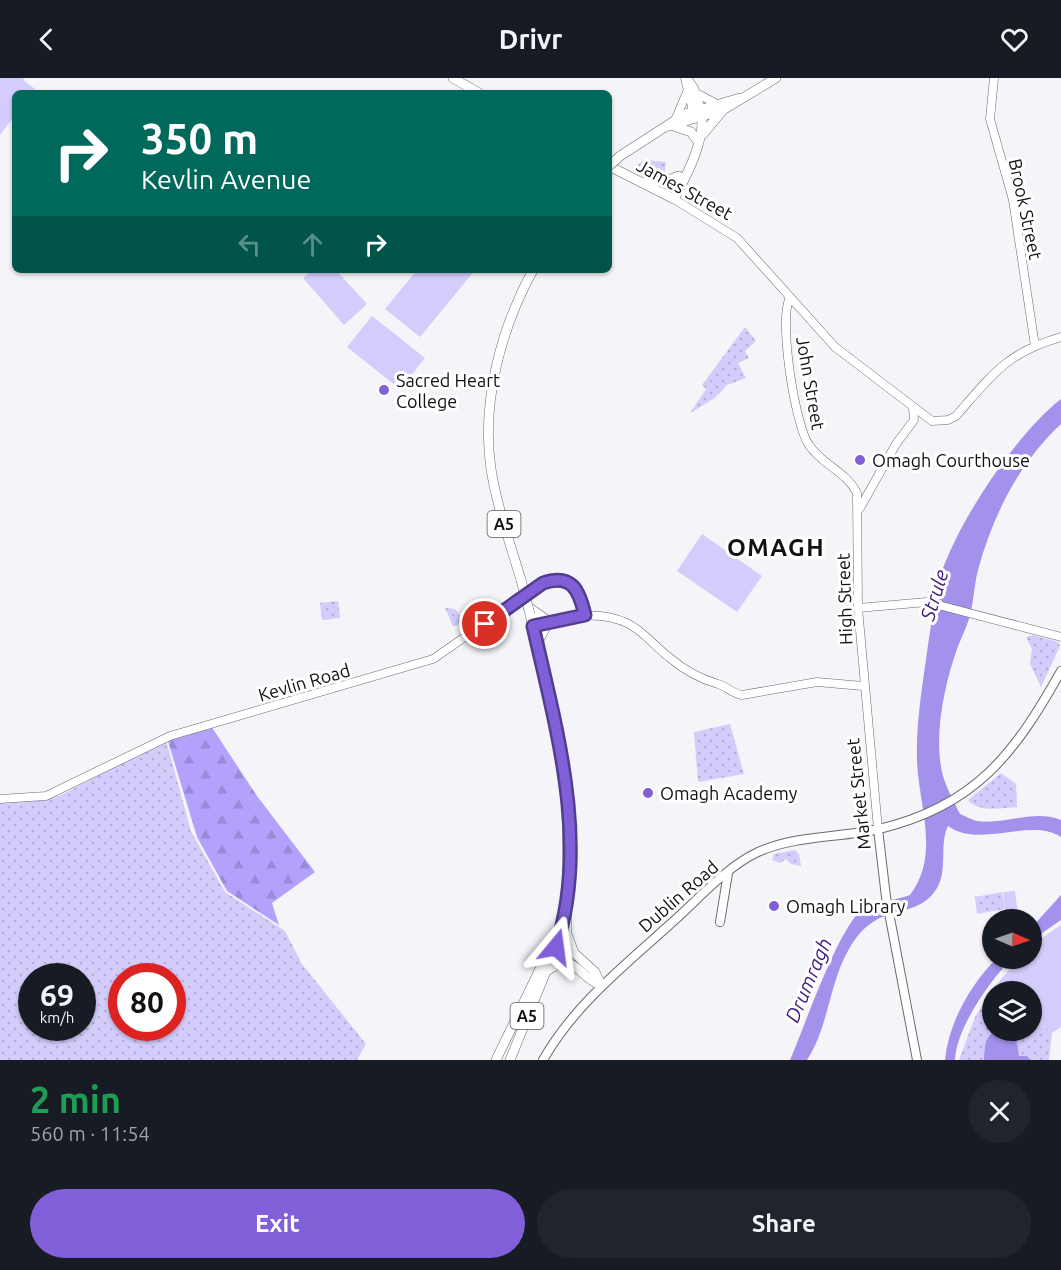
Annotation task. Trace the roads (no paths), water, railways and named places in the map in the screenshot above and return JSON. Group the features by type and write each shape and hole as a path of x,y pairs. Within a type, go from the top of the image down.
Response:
{"highway":[{"path":"453,78 474,90"},
{"path":"612,163 662,128 720,107 776,78"},
{"path":"671,197 699,141 720,107"},
{"path":"698,114 699,141"},
{"path":"675,122 691,132 699,141"},
{"path":"671,197 679,176 688,166"},
{"name":"James Street","path":"612,167 671,197"},
{"path":"642,182 666,181 679,176"},
{"name":"A5","path":"510,1060 560,934 566,907 567,805 559,739 531,611 492,476 490,414 504,341 532,273"},
{"path":"531,611 549,622 537,645"},
{"path":"566,907 567,934 574,953 595,972 601,985"},
{"path":"496,1060 549,950 560,934"},
{"path":"545,973 556,965 568,963 576,966 592,982 601,985"}],"main road":[{"name":"Dublin Road","path":"543,1060 567,1025 601,985 728,873 760,851 804,840 878,829 917,817 957,797 990,772 1025,733 1061,670"},
{"name":"Market Street","path":"878,829 886,897 917,1060"},
{"path":"720,922 728,873"}],"street":[{"path":"686,78 698,114"},
{"name":"Brook Street","path":"994,78 990,119 1013,200 1035,346"},
{"path":"692,92 720,107"},
{"path":"675,122 692,92"},
{"name":"James Street","path":"671,197 737,238 835,347 932,421 948,420 956,416 1004,362 1035,346 1061,337"},
{"name":"John Street","path":"777,282 784,311 790,372 800,430 813,452 852,484 857,493 859,510"},
{"path":"784,311 790,298"},
{"path":"859,510 896,444 914,420 913,408"},
{"name":"High Street","path":"859,510 858,608 863,686"},
{"name":"Kevlin Road","path":"0,799 46,796 170,736 433,659 543,583 554,579 563,580 575,588 581,598 585,615"},
{"path":"858,608 927,603 1061,637"},
{"path":"533,626 585,615 627,623 686,669 710,683 720,684 730,693 742,695 817,682 863,686"},
{"name":"Market Street","path":"863,686 878,829"}],"place":[{"name":"Sacred Heart College","path":"384,390"},
{"name":"Omagh Courthouse","path":"860,460"},
{"name":"Omagh Academy","path":"648,793"},
{"name":"Omagh Library","path":"774,906"}],"district":[{"name":"OMAGH","path":"776,547"}],"water label":[{"name":"Strule","path":"934,595"},
{"name":"Drumragh","path":"808,980"}]}
